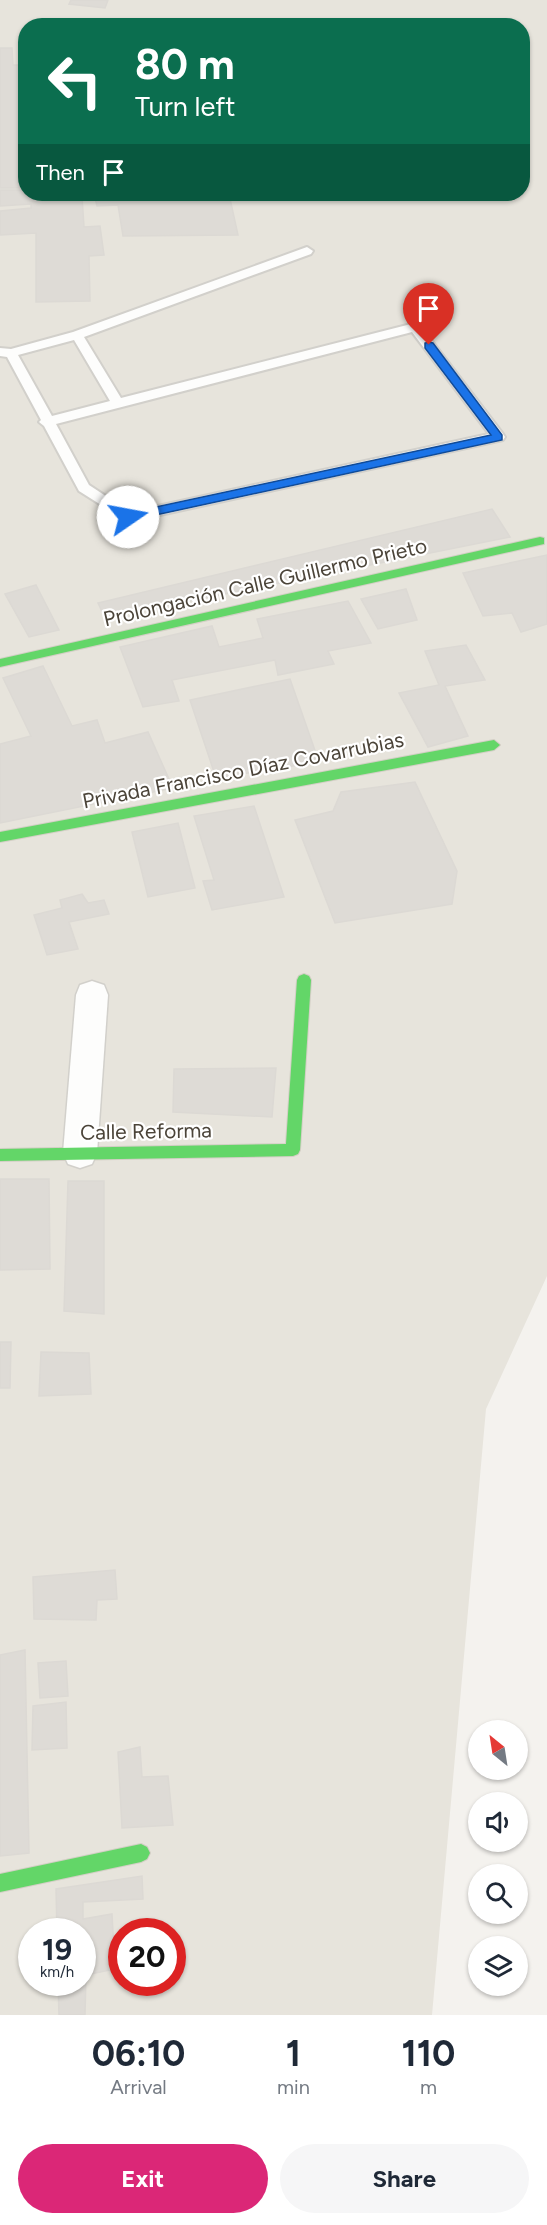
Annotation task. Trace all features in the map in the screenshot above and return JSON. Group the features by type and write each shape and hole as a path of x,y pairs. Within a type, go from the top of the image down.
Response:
{"street":[{"name":"Prolongación Calle Guillermo Prieto","path":"0,663 540,541"},
{"name":"Privada Francisco Díaz Covarrubias","path":"0,837 494,745"},
{"name":"Calle Reforma","path":"0,1155 293,1150 304,980"},
{"path":"80,1153 92,994"},
{"path":"0,1883 141,1853"}],"lane":[{"path":"46,422 415,327 498,437 128,517 84,488 5,352 77,335 307,251"},
{"path":"77,335 117,404"}],"shaded area":[{"path":"0,0 547,0 547,1276 486,1409 432,2015 0,2015"}],"building":[{"path":"71,0 108,0 105,8 69,4"},
{"path":"0,48 12,48 13,65 18,65 18,188 0,188"},
{"path":"0,190 18,190 18,201 82,201 84,227 100,226 104,255 89,256 90,301 36,302 36,233 0,235 0,211 31,208 31,204 0,206"},
{"path":"96,201 231,201 238,235 123,236 118,205 97,206"},
{"path":"492,509 510,537 105,618 98,603"},
{"path":"547,555 547,624 521,632 512,613 483,616 463,573"},
{"path":"36,585 59,630 29,637 5,594"},
{"path":"406,589 417,620 378,629 361,599"},
{"path":"348,601 371,643 328,651 334,664 278,675 275,660 172,680 179,701 143,707 120,647 212,626 219,647 263,638 257,619"},
{"path":"466,645 485,680 445,686 468,736 428,747 399,693 439,685 425,651"},
{"path":"43,666 72,726 97,720 105,743 148,732 173,788 0,823 0,744 31,736 3,678"},
{"path":"290,679 319,762 216,778 190,700"},
{"path":"415,782 457,871 452,904 335,923 295,820 333,811 341,792"},
{"path":"254,806 284,897 212,910 203,881 214,880 194,816"},
{"path":"178,823 195,888 148,897 132,832"},
{"path":"82,894 88,903 104,900 109,914 69,922 78,949 47,955 34,915 62,908 60,900"},
{"path":"276,1068 272,1117 173,1112 174,1069"},
{"path":"0,1179 49,1179 50,1269 0,1270"},
{"path":"68,1181 104,1181 104,1314 64,1311"},
{"path":"0,1342 11,1342 10,1388 0,1388"},
{"path":"41,1352 89,1353 91,1394 39,1396"},
{"path":"115,1570 117,1599 97,1600 96,1620 34,1619 33,1577"},
{"path":"25,1650 29,1853 0,1856 0,1655"},
{"path":"66,1661 68,1696 40,1698 38,1663"},
{"path":"66,1702 67,1748 32,1750 33,1706"},
{"path":"140,1747 142,1777 168,1776 173,1825 122,1828 118,1752"},
{"path":"142,1876 143,1899 83,1902 83,1918 57,1918 56,1889"},
{"path":"112,1914 112,1918 108,1918 108,1970 96,1973 96,1918 89,1918"},
{"path":"58,1996 85,1996 85,2015 59,2015"}],"traffic: fast":[{"path":"0,663 540,541"},
{"path":"0,837 494,745"},
{"path":"0,1155 293,1150 304,980"},
{"path":"0,1883 141,1853"}],"route":[{"path":"128,517 498,437 429,345"}]}
